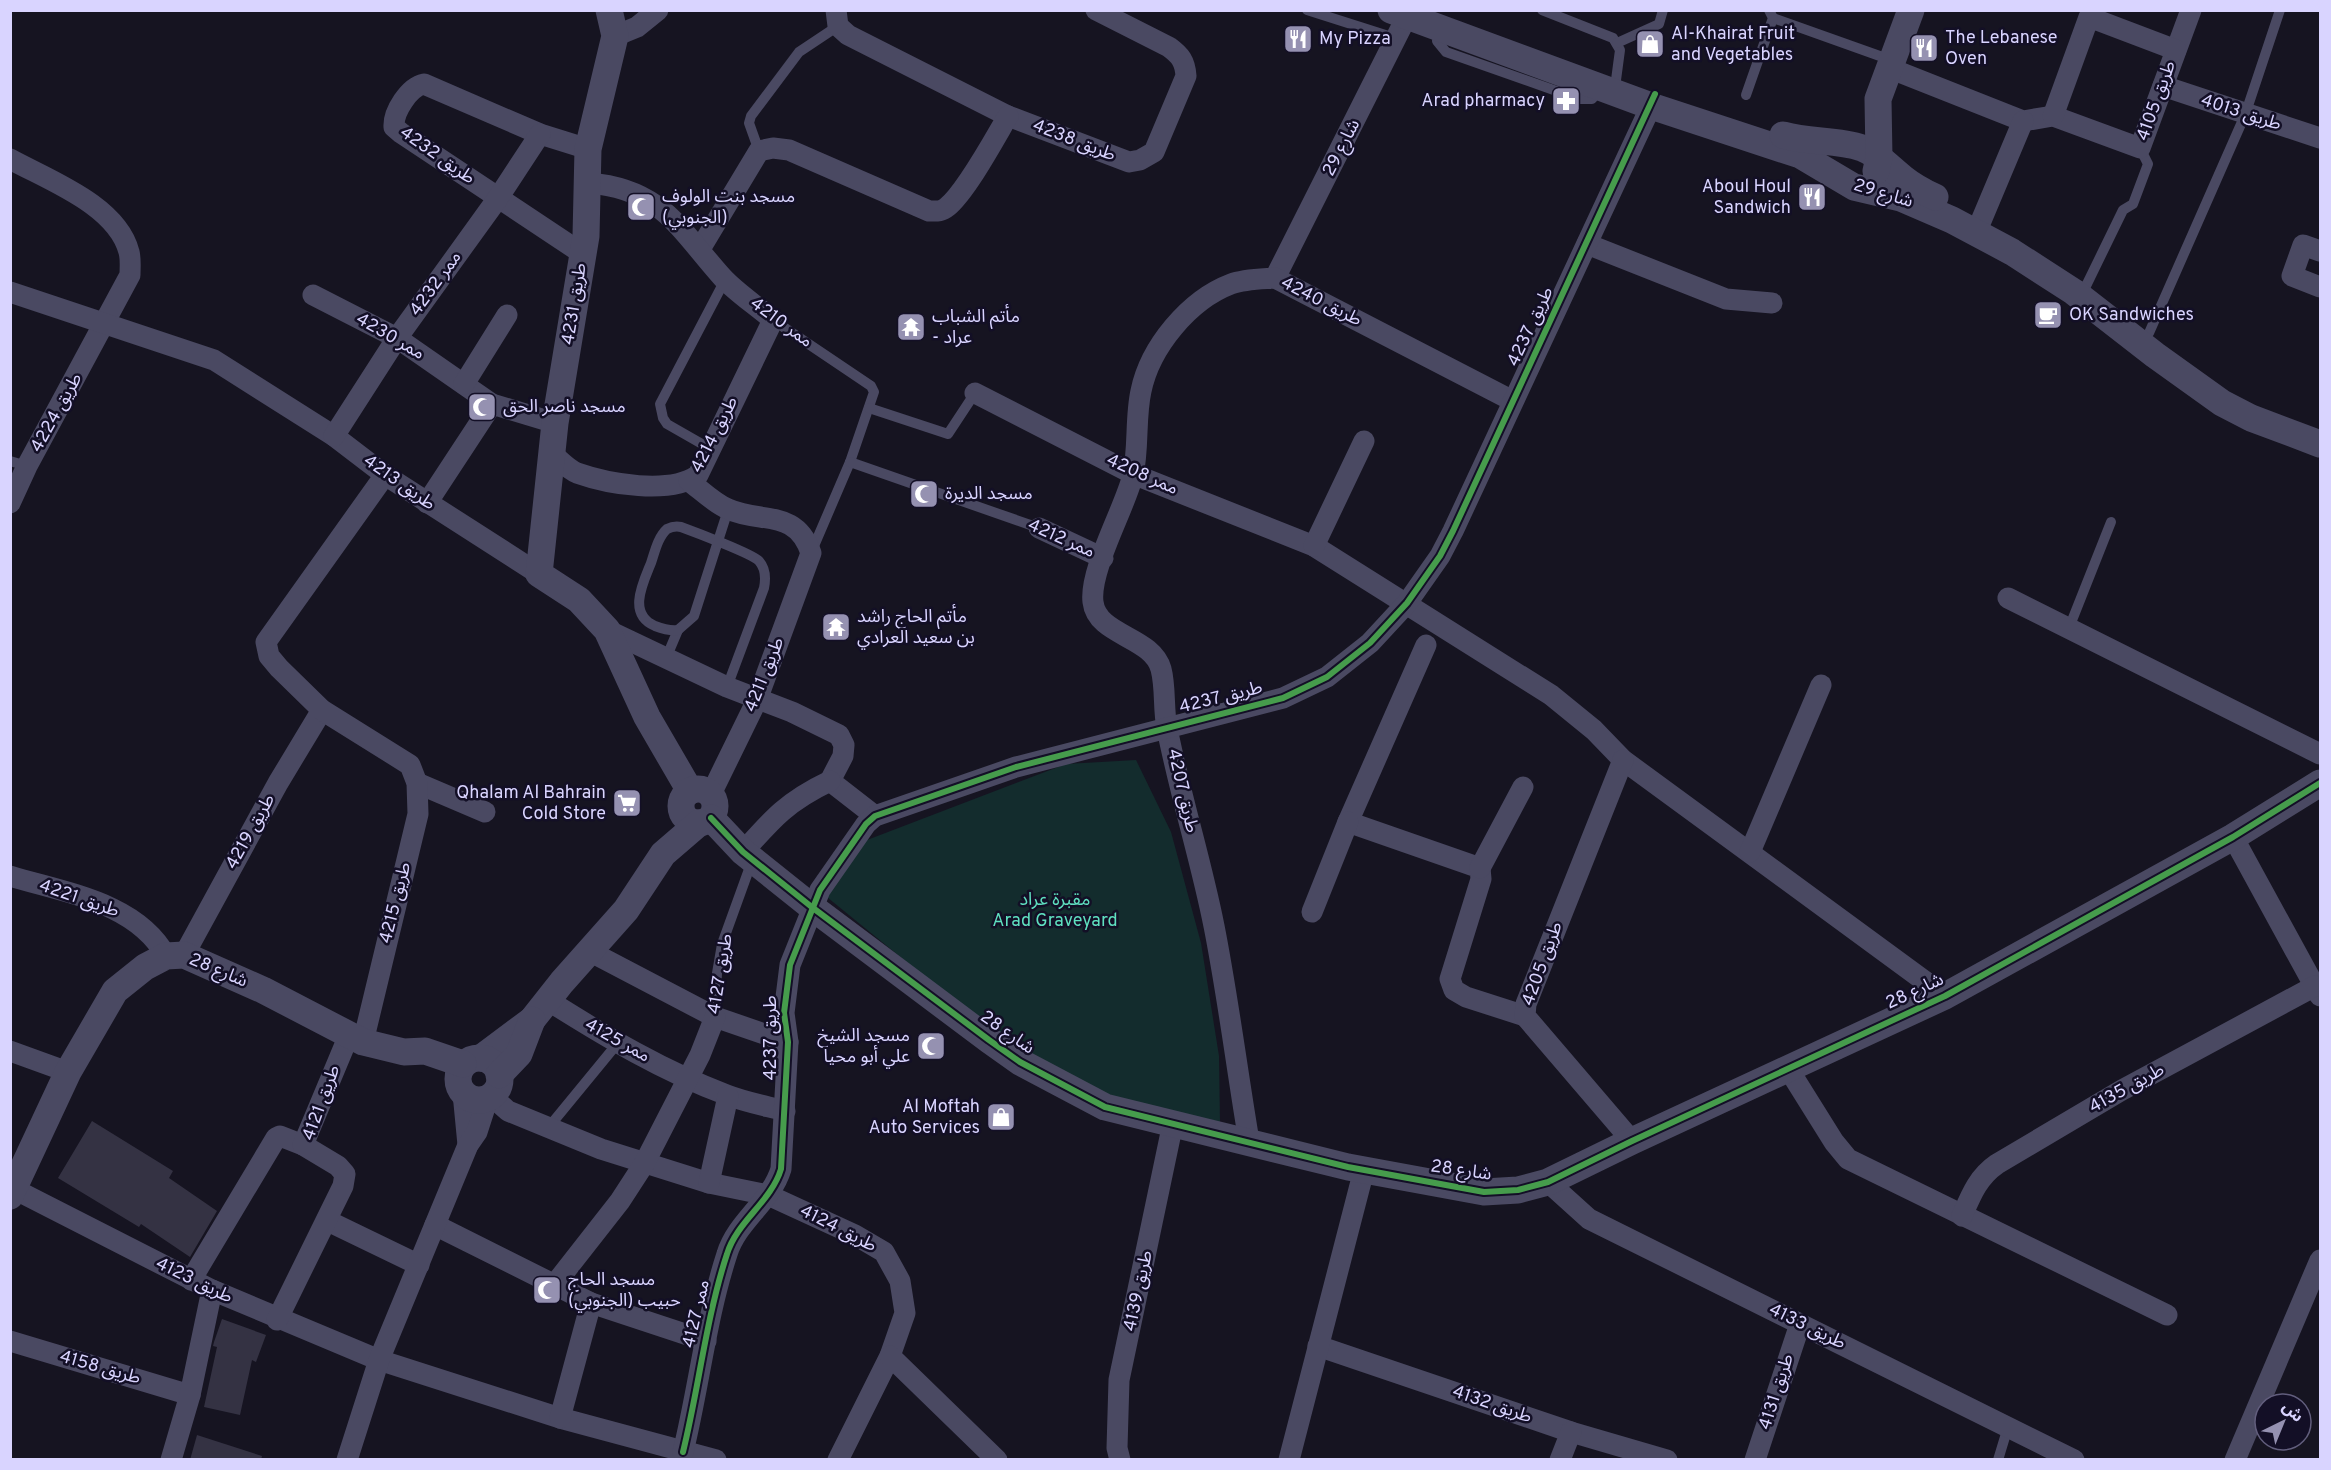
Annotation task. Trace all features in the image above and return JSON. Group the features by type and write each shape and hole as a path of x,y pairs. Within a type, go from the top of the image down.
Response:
{"street":[{"name":"طريق 4231","path":"539,574 555,423 583,254 589,183 588,149 612,23 637,27 658,10"},
{"name":"طريق 4238","path":"837,18 848,35 1008,116 1129,162 1140,160 1154,152 1186,76 1185,65 1179,54 1169,47 1096,10"},
{"path":"1836,176 1846,144 1878,99 1911,10"},
{"name":"طريق 4105","path":"2176,50 2085,14 2053,116 2140,148 2191,10"},
{"name":"شارع 29","path":"1275,278 1413,19 1653,100 1800,155 1865,190 1912,202 1996,243 2074,292 2222,403 2251,418 2320,444"},
{"path":"1891,64 2023,121 2053,116"},
{"name":"طريق 4232","path":"583,254 394,127 393,119 416,86 424,84 540,134 588,149"},
{"name":"طريق 4013","path":"2163,86 2320,138"},
{"path":"1865,190 1875,175 1879,158 1878,99"},
{"name":"شارع 29","path":"1653,100 1797,139 1864,148 1918,189 1981,221 2086,286 2229,389 2320,428"},
{"name":"طريق 4237","path":"768,1195 776,1184 781,1169 788,1042 784,1013 790,965 820,891 854,839 875,816 1016,767 1167,726 1283,698 1327,676 1370,643 1407,603 1430,573 1453,531 1653,100"},
{"name":"طريق 4238","path":"759,151 773,147 789,150 929,211 940,211 949,206 978,166 1008,116"},
{"path":"1981,221 2023,121"},
{"name":"ممر 4232","path":"334,436 397,338 498,198 540,134"},
{"path":"700,249 759,151"},
{"name":"طريق 4224","path":"10,159 88,200 116,226 129,252 130,275 106,324 19,464 10,502"},
{"name":"ممر 4210","path":"589,183 627,190 665,209 725,280 773,320"},
{"path":"1587,244 1726,299 1772,303"},
{"path":"2320,251 2303,245 2292,276 2294,279 2320,287"},
{"name":"طريق 4240","path":"1133,474 1141,389 1154,358 1171,331 1192,309 1214,292 1233,283 1275,278 1513,401"},
{"name":"طريق 4213","path":"10,292 214,360 334,436 385,475 427,503 579,600 607,630 647,717 698,807"},
{"name":"ممر 4230","path":"313,296 397,338 492,404 555,423"},
{"path":"464,384 507,315"},
{"name":"طريق 4214","path":"551,453 574,472 598,478 662,487 689,482 698,475 709,448 773,320"},
{"name":"ممر 4208","path":"975,393 1133,474 1314,546 1407,603"},
{"path":"427,503 492,404"},
{"path":"1314,546 1364,441"},
{"name":"طريق 4207","path":"1133,474 1092,593 1093,606 1097,615 1106,623 1150,652 1161,669 1167,726 1214,926 1249,1142"},
{"path":"385,475 267,642 269,656 322,710 414,774 485,812"},
{"path":"689,482 728,510 780,520 795,527 807,542 810,553"},
{"name":"ممر 4212","path":"1039,528 1103,558"},
{"name":"طريق 4211","path":"698,807 757,700 810,553"},
{"path":"2008,598 2320,754"},
{"path":"1407,603 1551,695 1594,730 1623,760 1945,996"},
{"path":"607,630 727,687 792,712 839,735 844,745 843,756 830,782 799,796 779,811 748,856"},
{"path":"1312,912 1348,822 1426,645"},
{"path":"1750,852 1821,684"},
{"name":"طريق 4219","path":"175,956 322,710"},
{"name":"طريق 4205","path":"1623,760 1526,1004 1525,1016 1632,1141"},
{"name":"طريق 4215","path":"356,1038 418,814 414,774"},
{"path":"830,782 875,816"},
{"name":"شارع 28","path":"698,807 748,856 813,908 1020,1062 1105,1107 1364,1170 1484,1192 1518,1190 1548,1182 1945,996 2234,837 2320,783"},
{"path":"1523,787 1480,868 1481,879 1450,979 1454,990 1466,997 1525,1016"},
{"path":"347,1460 380,1360 468,1144 477,1132 480,1082 626,910 663,854 665,839 698,807"},
{"path":"1348,822 1480,868"},
{"name":"طريق 4135","path":"1962,1216 1974,1186 1985,1172 1997,1164 2122,1090 2318,991 2234,837"},
{"name":"طريق 4221","path":"10,876 121,911 145,928 175,956"},
{"path":"589,951 715,1017 788,1042"},
{"name":"شارع 28","path":"12,1193 68,1071 115,991 145,967 175,956 263,990 356,1038 404,1052 425,1051 480,1082"},
{"name":"ممر 4125","path":"540,1010 687,1078"},
{"name":"طريق 4127","path":"687,1078 715,1017"},
{"name":"طريق 4121","path":"277,1320 328,1221 343,1186 345,1174 338,1166 303,1145 356,1038"},
{"path":"10,1051 68,1071"},
{"path":"1789,1070 1834,1143 1848,1159 2167,1316"},
{"path":"555,1284 614,1210 644,1164 687,1078 729,1096 785,1110"},
{"name":"طريق 4124","path":"480,1082 504,1109 548,1128 644,1164 709,1183 768,1195 855,1235 884,1252 900,1281 905,1313 890,1356 838,1460"},
{"path":"709,1183 729,1096"},
{"name":"طريق 4139","path":"1120,1460 1117,1448 1119,1380 1173,1123"},
{"path":"191,1280 276,1138 280,1136 303,1145"},
{"path":"1289,1460 1364,1170"},
{"name":"طريق 4133","path":"1548,1182 1589,1219 2074,1460"},
{"name":"طريق 4123","path":"12,1193 277,1320 380,1360 560,1418 716,1460"},
{"name":"ممر 4127","path":"683,1452 727,1252 749,1216 768,1195"},
{"path":"328,1221 419,1264"},
{"path":"435,1225 591,1303 706,1341"},
{"path":"2235,1460 2315,1285 2320,1260"},
{"path":"171,1460 190,1395 212,1290"},
{"path":"560,1418 591,1303"},
{"name":"طريق 4131","path":"1755,1460 1800,1324"},
{"name":"طريق 4158","path":"10,1341 190,1395"},
{"name":"طريق 4132","path":"1318,1346 1571,1432 1667,1460"},
{"path":"890,1356 997,1460"},
{"path":"1560,1460 1571,1432"}],"lane":[{"path":"1307,10 1413,19"},
{"path":"1542,10 1603,33 1617,43 1620,57 1609,84"},
{"path":"1617,43 1659,24 1663,10"},
{"path":"2149,333 2245,115 2280,10"},
{"path":"1746,95 1771,14 1891,64"},
{"path":"759,151 749,123 751,116 799,52 837,18"},
{"path":"2086,286 2123,210 2133,204 2148,164 2140,148"},
{"path":"709,448 667,424 660,404 725,280"},
{"name":"ممر 4210","path":"773,320 871,386"},
{"name":"طريق 4211","path":"810,553 850,462 874,392 871,386"},
{"path":"869,408 943,433 952,431 975,393"},
{"name":"ممر 4212","path":"850,462 1039,528"},
{"path":"667,657 678,630 694,616 728,510"},
{"path":"2068,628 2111,522"},
{"path":"678,630 671,631 652,625 643,616 639,604 641,590 662,533 667,529 680,527 716,543 752,555 765,573 764,588 727,687"},
{"name":"طريق 4127","path":"715,1017 717,973 722,944 748,856"},
{"path":"548,1128 617,1044"},
{"path":"1998,1460 2008,1427"}],"green space":[{"name":"مقبرة عراد Arad Graveyard","path":"1136,760 1171,832 1201,943 1219,1056 1220,1125 1103,1094 1018,1053 822,893 854,845 1066,764"}],"building":[{"path":"92,1121 173,1171 169,1178 217,1211 190,1257 141,1224 139,1227 58,1178"},
{"path":"222,1319 266,1335 256,1362 252,1360 240,1415 204,1407 217,1347 213,1346"},
{"path":"197,1435 262,1456 261,1460 190,1460"}],"cycle path":[{"path":"683,1452 708,1328 727,1254 738,1231 770,1192 781,1169 788,1042 784,1013 790,965 820,890 866,824 875,816 1016,767 1283,698 1327,677 1370,643 1407,603 1440,556 1453,531 1655,94"},
{"path":"711,818 743,852 813,908 989,1040 1020,1062 1105,1107 1348,1167 1484,1192 1518,1190 1548,1182 1945,996 2233,837 2320,783"}],"place":[{"name":"My Pizza","path":"1298,39"},
{"name":"Al-Khairat Fruit and Vegetables","path":"1650,44"},
{"name":"The Lebanese Oven","path":"1924,48"},
{"name":"Arad pharmacy","path":"1566,101"},
{"name":"Aboul Houl Sandwich","path":"1812,197"},
{"name":"مسجد بنت الولوف (الجنوبي)","path":"641,207"},
{"name":"OK Sandwiches","path":"2048,315"},
{"name":"مأتم الشباب - عراد","path":"911,327"},
{"name":"مسجد ناصر الحق","path":"482,407"},
{"name":"مسجد الديرة","path":"924,494"},
{"name":"مأتم الحاج راشد بن سعيد العرادي","path":"836,627"},
{"name":"Qhalam Al Bahrain Cold Store","path":"627,803"},
{"name":"مسجد الشيخ علي أبو محيا","path":"931,1046"},
{"name":"Al Moftah Auto Services","path":"1001,1117"},
{"name":"مسجد الحاج حبيب (الجنوبي)","path":"547,1290"}]}
